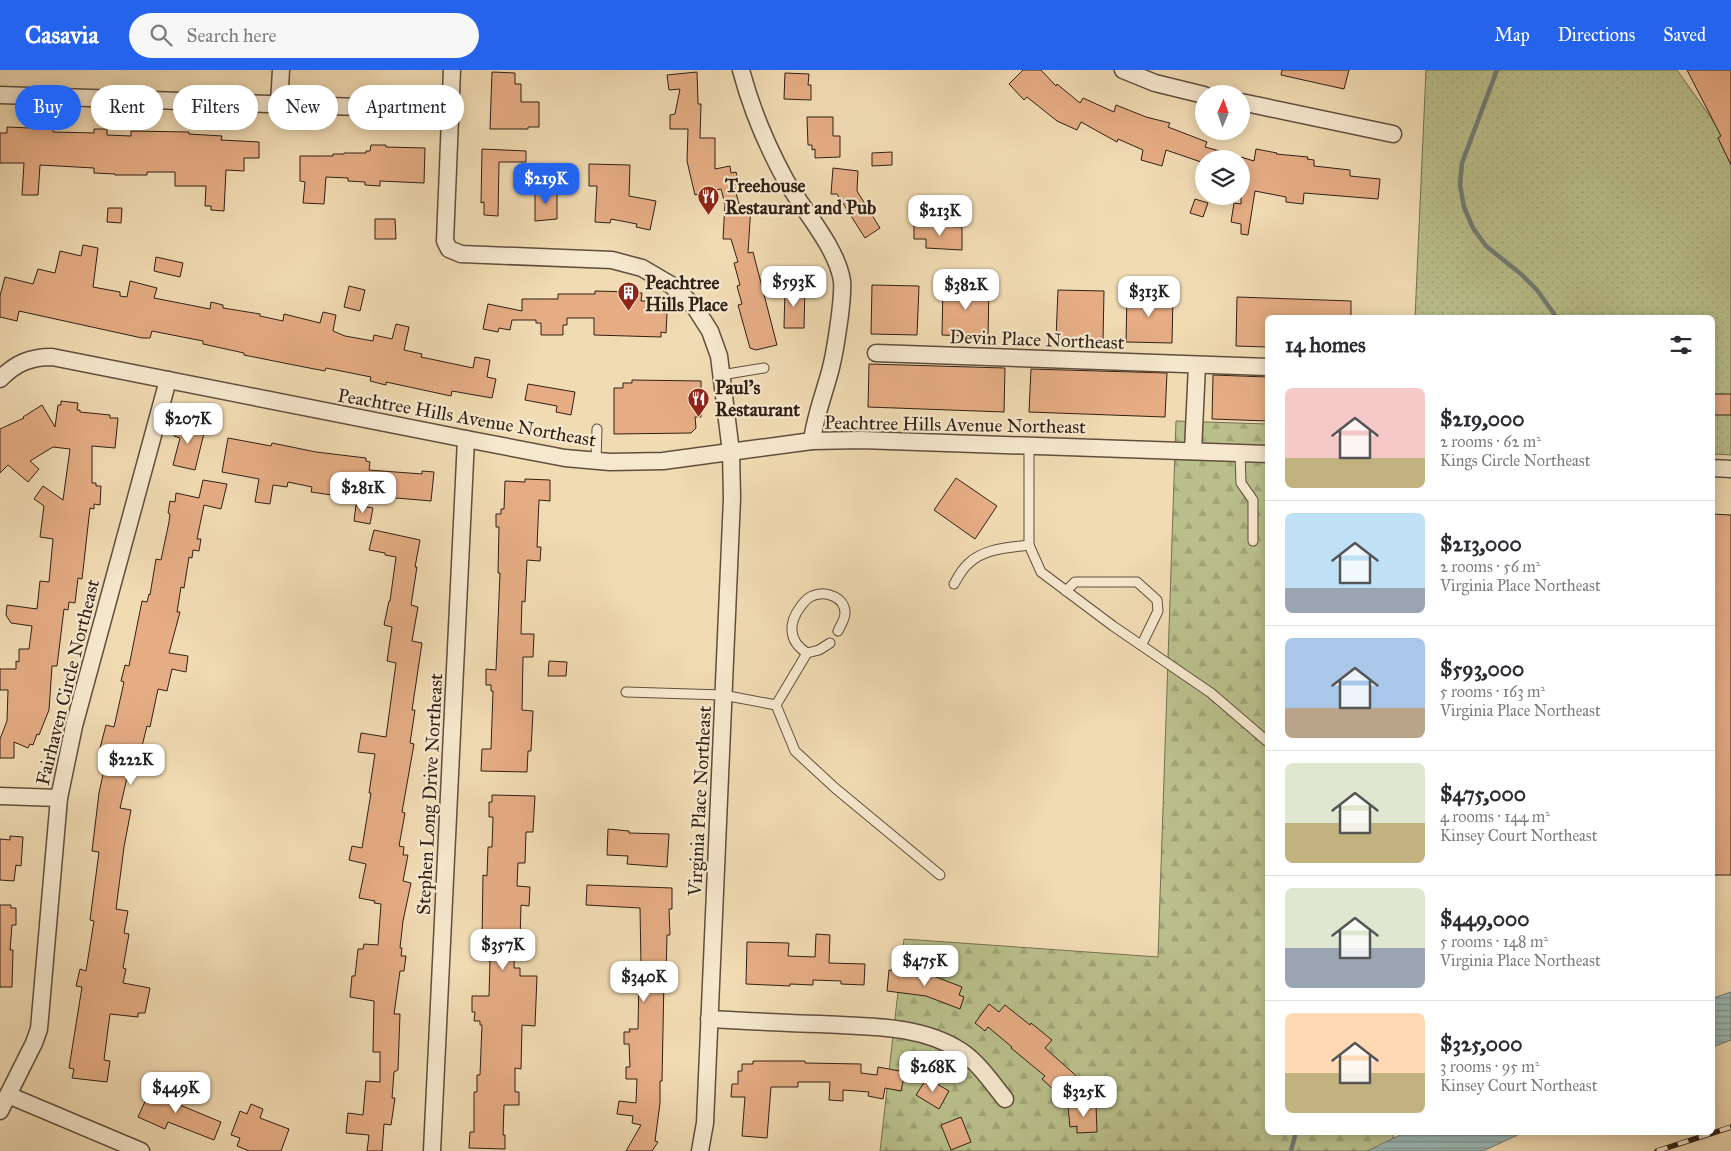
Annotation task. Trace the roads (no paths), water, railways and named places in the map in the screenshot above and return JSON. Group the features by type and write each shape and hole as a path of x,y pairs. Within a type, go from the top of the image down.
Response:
{"street":[{"path":"281,70 281,85"},
{"path":"451,85 452,70"},
{"path":"741,70 747,94 764,138 786,180 833,253 839,267 842,282 836,343 829,374 815,418 812,441"},
{"path":"1123,70 1154,83 1195,92"},
{"path":"0,95 268,104"},
{"path":"1250,104 1393,134"},
{"name":"Virginia Place Northeast","path":"449,130 445,241 449,249 461,254 612,260 642,268 671,285 694,306 710,331 713,357 721,375 731,452 732,498 705,1123 700,1151"},
{"name":"Devin Place Northeast","path":"876,353 1265,367"},
{"name":"Peachtree Hills Avenue Northeast","path":"0,379 24,360 52,356 565,458 610,462 663,461 812,441 861,440 1265,454"},
{"path":"1193,451 1197,365"},
{"name":"Fairhaven Circle Northeast","path":"0,1112 34,1043 39,1028 59,798 74,726 168,380"},
{"name":"Stephen Long Drive Northeast","path":"432,1151 466,439"},
{"path":"1715,468 1731,468"},
{"path":"0,796 59,798"},
{"path":"709,1019 884,1027 914,1032 944,1042 962,1052 977,1065 1005,1099"},
{"path":"8,1094 141,1151"}],"lane":[{"path":"721,375 764,368"},
{"path":"596,461 597,429"},
{"path":"1029,446 1028,545 1042,572 1113,626 1211,692 1265,739"},
{"path":"1240,453 1241,483 1253,500 1253,541"},
{"path":"954,584 966,565 978,555 992,550 1028,545"},
{"path":"1066,591 1075,582 1137,582 1157,600 1158,611 1142,644"},
{"path":"807,653 794,641 791,630 795,614 808,598 824,594 838,598 844,606 845,612 838,631"},
{"path":"776,705 807,653 819,650 830,643"},
{"path":"626,692 723,695 776,705"},
{"path":"776,705 795,751 835,788 940,874"}],"water":[{"path":"1731,992 1731,1040 1715,1046 1715,997"},
{"path":"1400,1135 1518,1135 1483,1151 1367,1151"}],"waterway":[{"path":"1497,70 1462,163 1460,185 1464,207 1473,228 1486,246 1521,274 1537,290 1555,315"},
{"path":"1291,1151 1295,1135"}],"railway":[{"path":"1715,1132 1731,1127"},
{"path":"1657,1151 1706,1135"}],"place":[{"name":"Treehouse Restaurant and Pub","path":"709,215"},
{"name":"Peachtree Hills Place","path":"629,312"},
{"name":"Paul's Restaurant","path":"699,417"}]}
